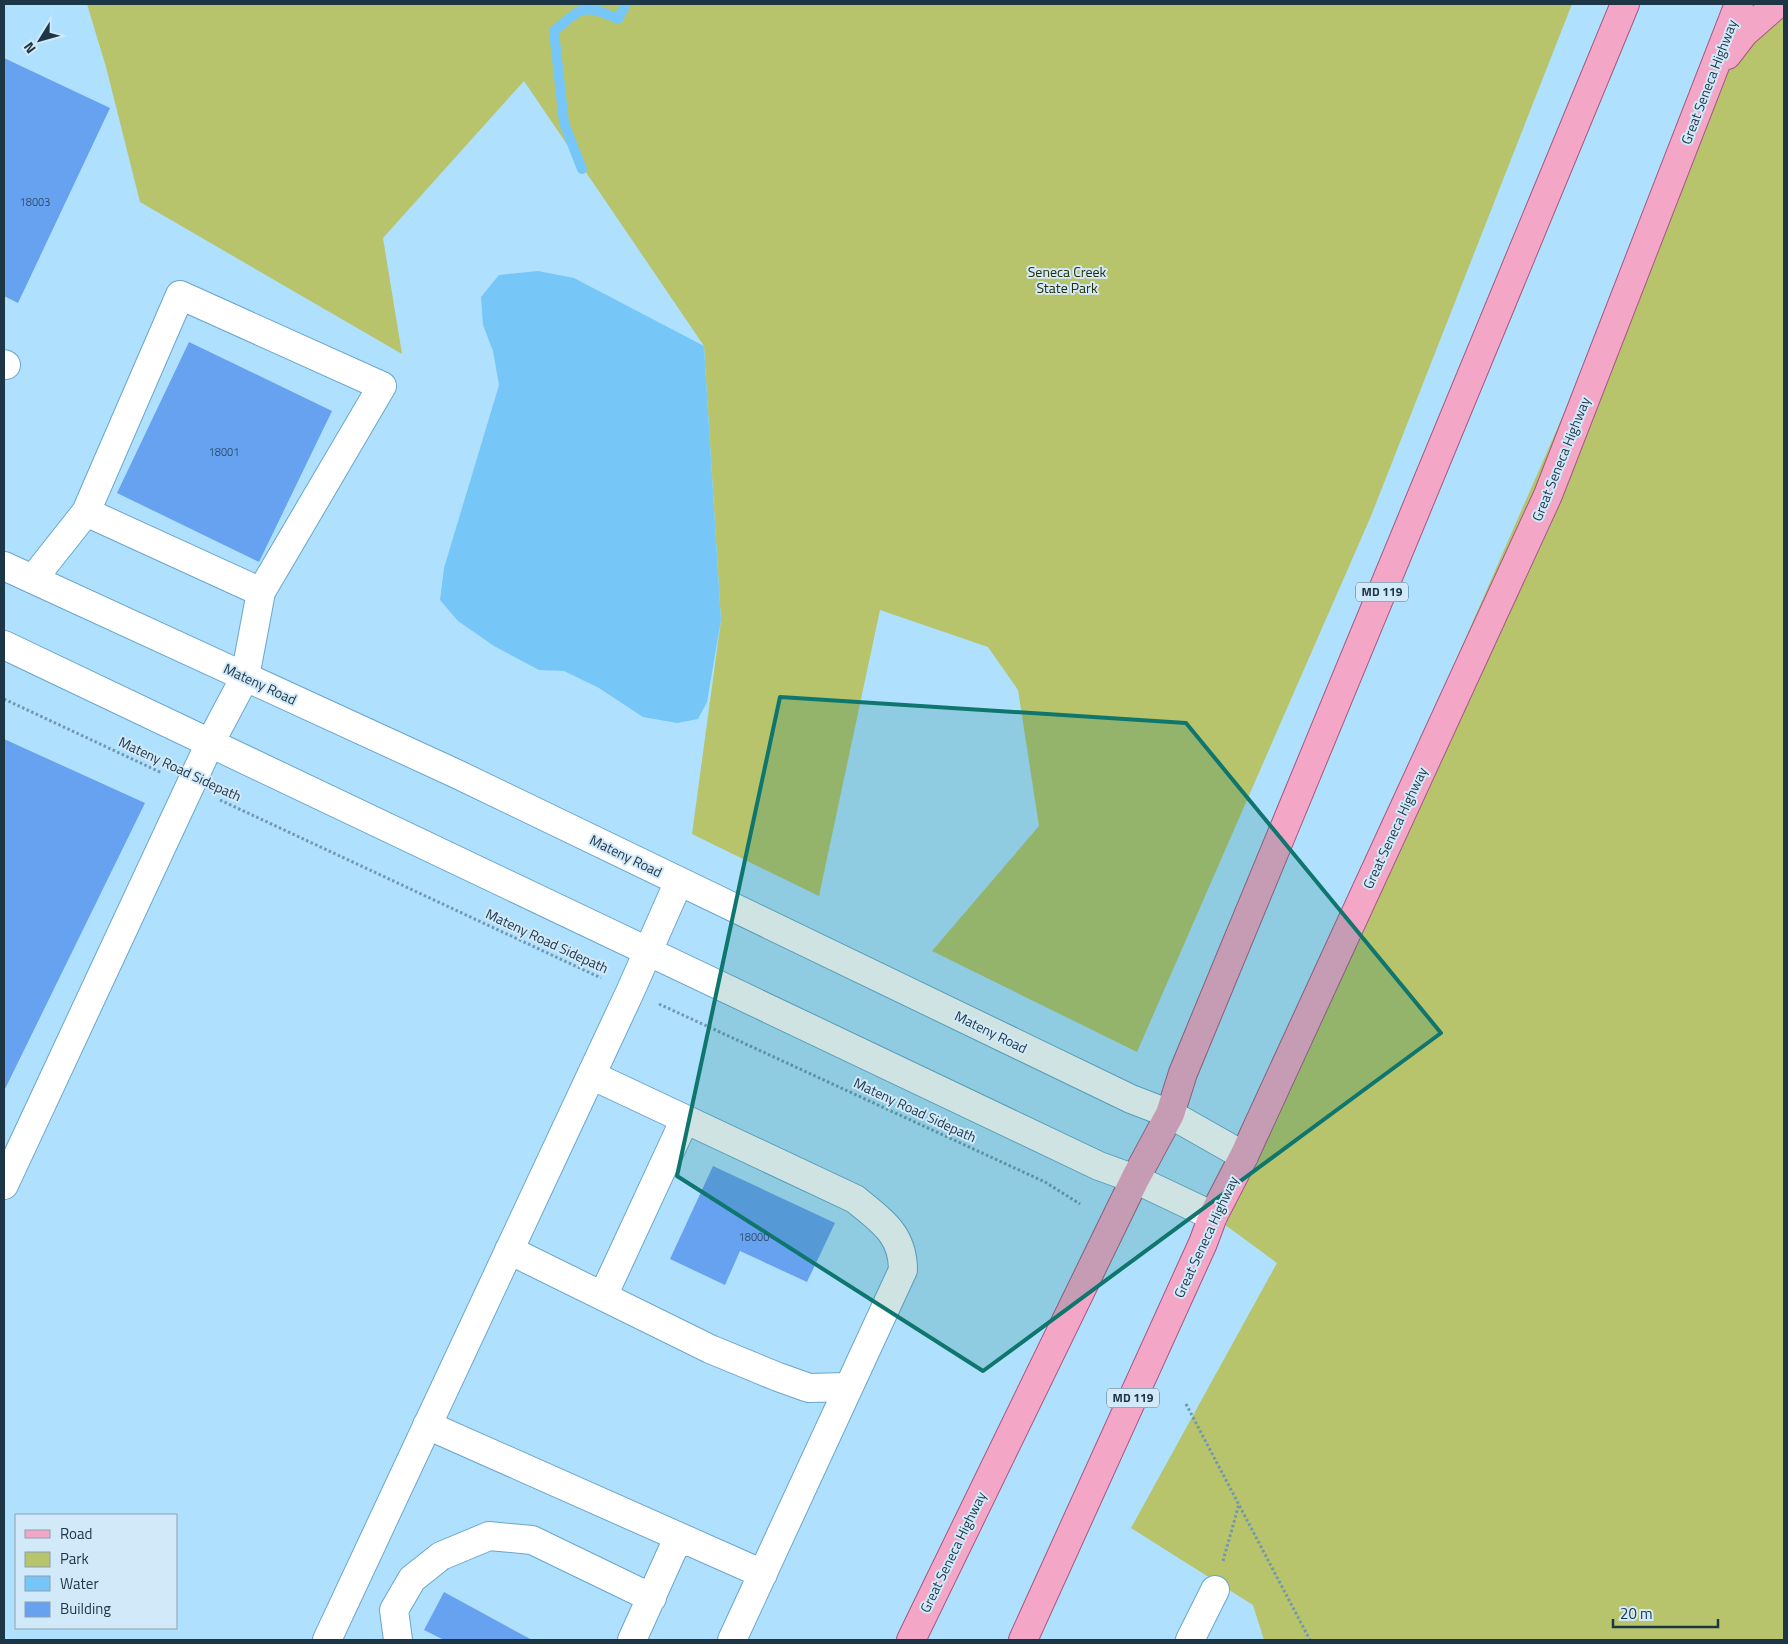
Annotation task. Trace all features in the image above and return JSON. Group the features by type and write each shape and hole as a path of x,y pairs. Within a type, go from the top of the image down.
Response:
{"main road":[{"name":"Great Seneca Highway","path":"911,1640 1135,1179 1170,1114 1187,1064 1625,4"},
{"name":"Great Seneca Highway","path":"1023,1640 1203,1244 1213,1216 1244,1156 1548,495 1738,4"},
{"path":"1713,72 1744,33 1777,4"}],"street":[{"path":"4,1185 210,743 245,677 261,592 382,386 180,295 86,512 33,579"},
{"path":"86,512 261,592"},
{"name":"Mateny Road","path":"4,566 459,776 1131,1099 1170,1114 1244,1156"},
{"path":"4,645 1099,1166 1135,1179 1213,1216"},
{"path":"327,1640 649,952 679,881"},
{"path":"591,1075 855,1199 887,1225 903,1253 903,1270 847,1387 732,1640"},
{"path":"602,1296 685,1119"},
{"path":"509,1250 710,1349 778,1377 809,1388 847,1387"},
{"path":"428,1425 678,1538 763,1574"},
{"path":"398,1640 394,1610 412,1579 441,1556 489,1536 532,1540 652,1598"},
{"path":"632,1640 678,1538"},
{"path":"1190,1640 1215,1590"}],"path":[{"name":"Mateny Road Sidepath","path":"4,699 630,992 1044,1182 1080,1204"},
{"path":"1186,1404 1310,1640"},
{"path":"1215,1590 1239,1504"}],"highlighted area":[{"path":"780,697 1186,723 1441,1033 983,1371 677,1176"}],"green space":[{"name":"Seneca Creek State Park","path":"87,4 1572,4 1371,516 1137,1052 932,951 1039,826 1018,690 988,647 880,610 819,896 692,834 721,620 704,346 524,81 383,238 402,354 140,202 106,67"},
{"path":"1784,4 1784,1640 1264,1640 1253,1605 1131,1528 1277,1263 1213,1216 1713,72"}],"water":[{"path":"538,271 574,278 704,346 721,620 707,702 698,719 677,723 643,717 599,688 564,671 539,670 494,646 458,621 440,600 444,568 499,385 493,351 483,325 481,297 499,275"}],"building":[{"path":"4,58 110,108 18,303 4,296"},
{"path":"189,342 332,411 259,562 117,493"},
{"path":"4,739 145,803 4,1091"},
{"path":"713,1166 835,1223 807,1282 740,1251 725,1285 670,1259"},
{"path":"444,1592 532,1640 444,1640 424,1630"}],"waterway":[{"path":"582,169 564,123 554,31 578,12 584,10 598,11 618,19 626,4"}]}
